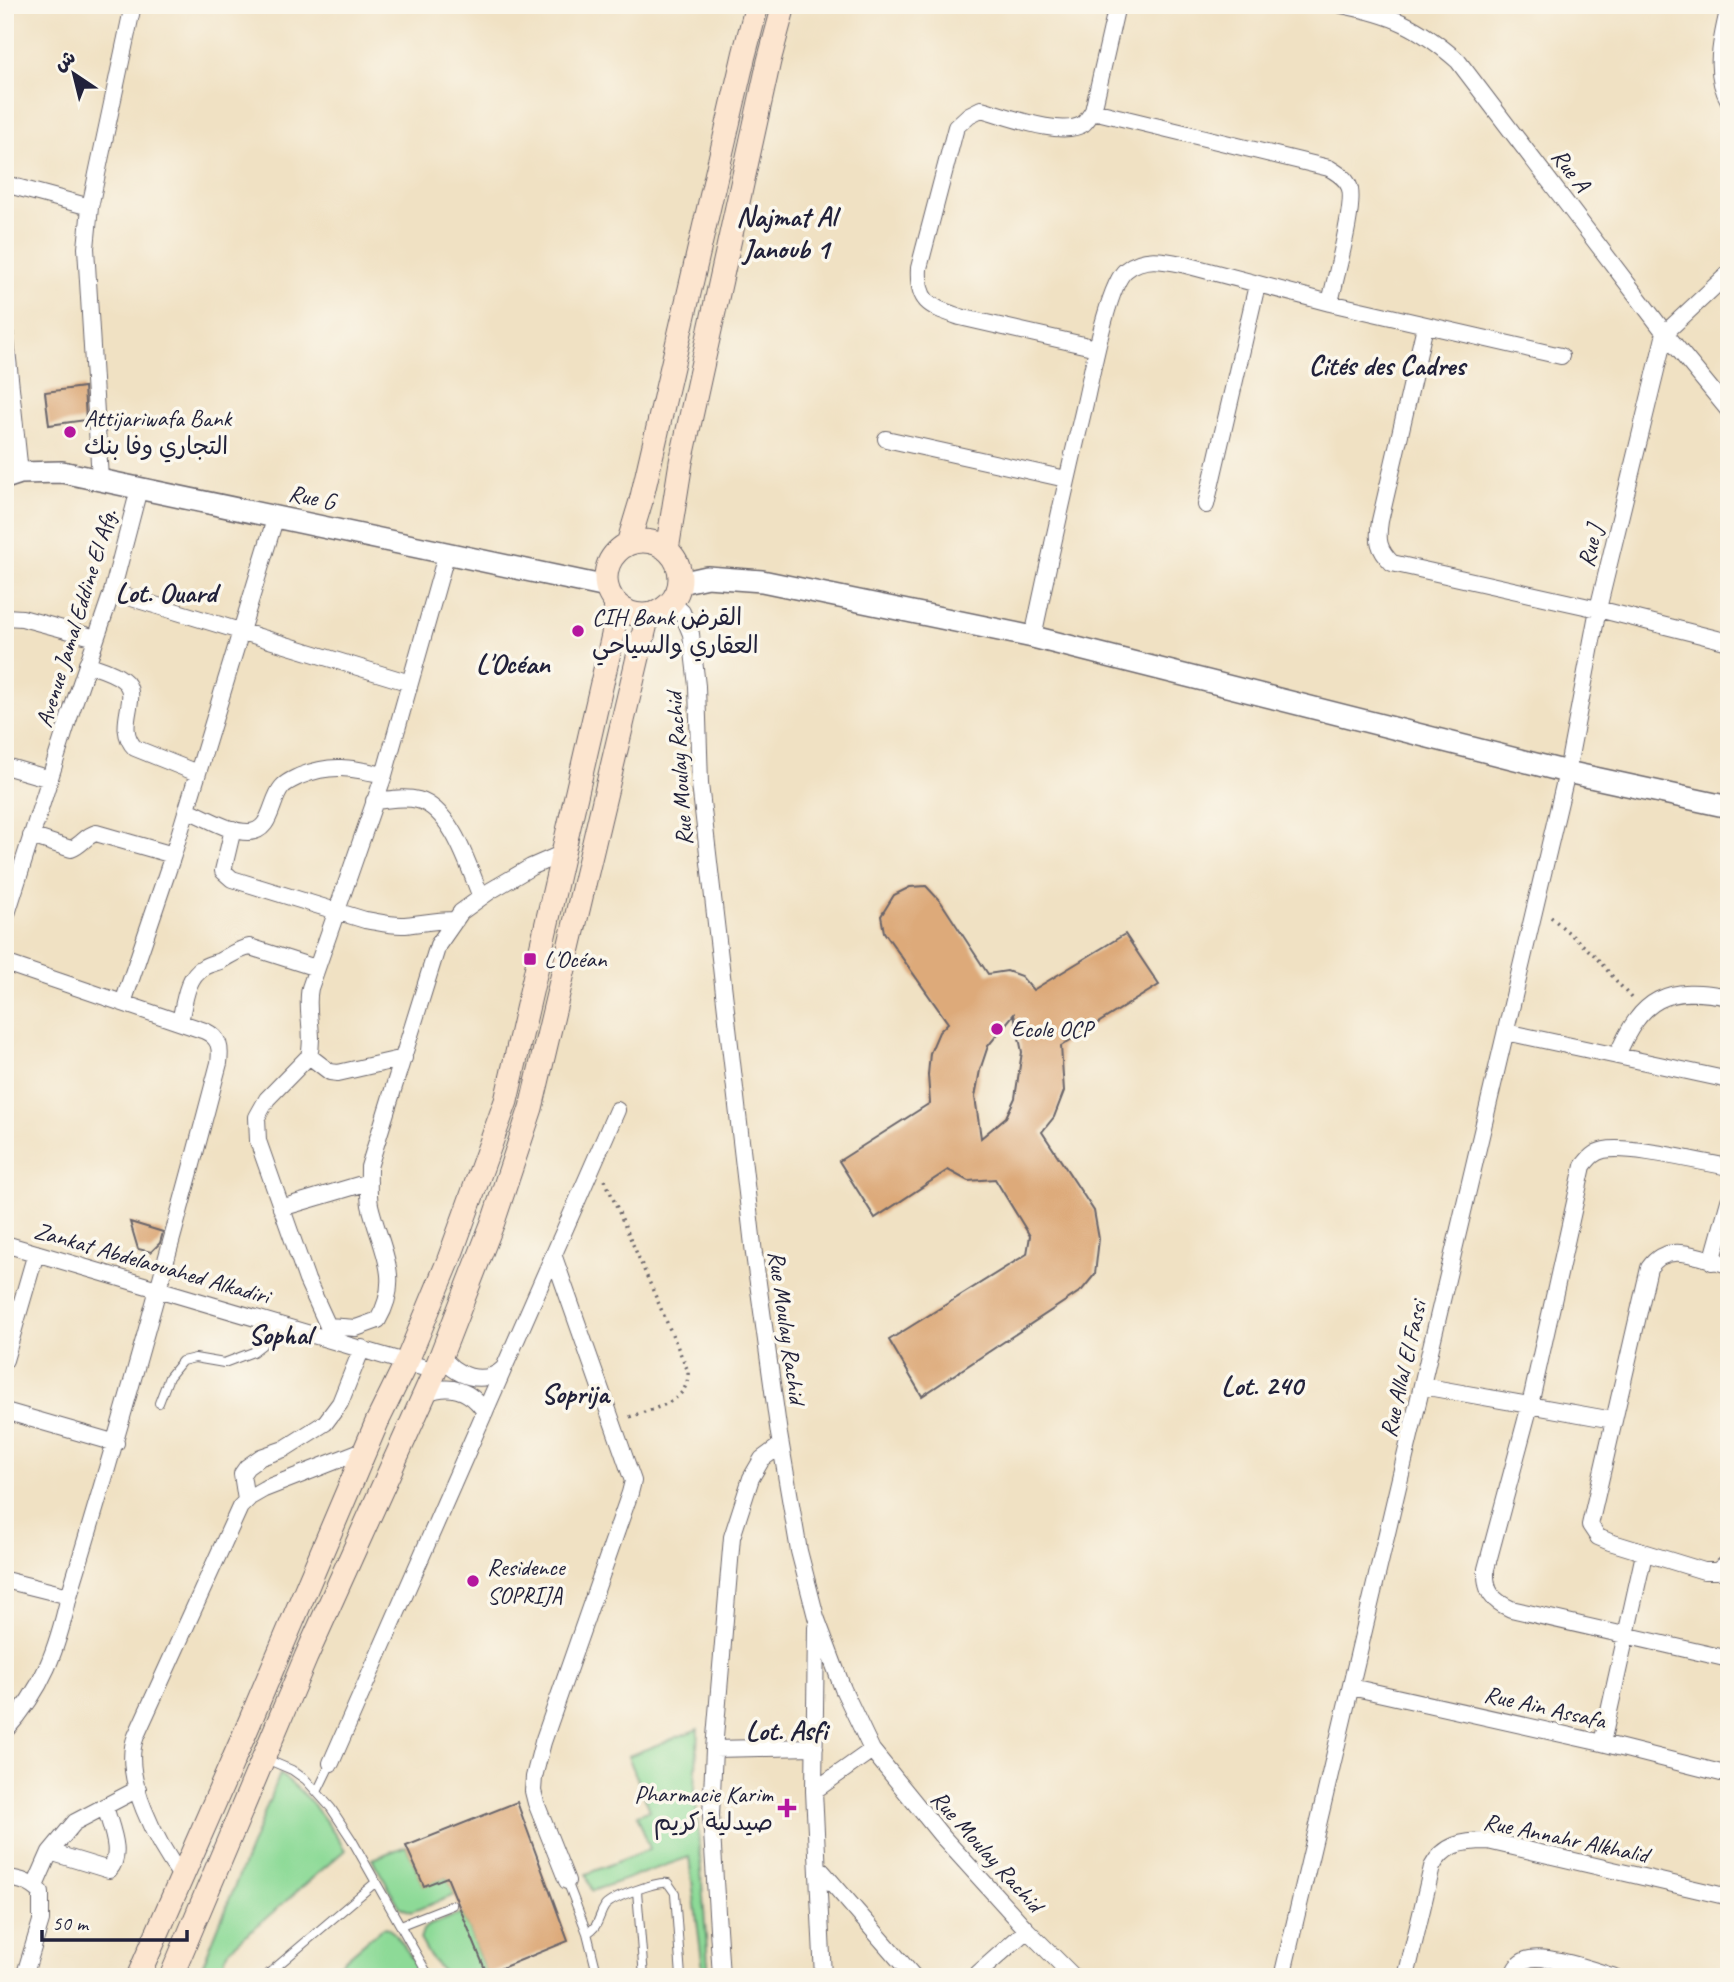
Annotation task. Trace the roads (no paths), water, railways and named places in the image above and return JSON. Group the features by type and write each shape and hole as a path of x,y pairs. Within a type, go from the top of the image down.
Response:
{"main road":[{"path":"628,544 642,501 757,5"},
{"path":"667,550 686,437 769,61 784,5"},
{"path":"138,1977 366,1449 407,1361 448,1262 506,1101 613,635 607,571 611,560 628,544 648,541 667,550 678,565 676,593 657,612 648,615 625,610 611,595"},
{"path":"171,1977 306,1657 426,1392 493,1222 531,1108 648,615"}],"street":[{"path":"100,479 86,248 90,207 133,5"},
{"path":"1097,348 960,317 940,309 923,299 918,287 919,268 957,127 969,115 981,109 1057,129 1084,123 1093,111 1116,5"},
{"name":"Rue A","path":"1340,5 1390,17 1414,26 1458,61 1665,332 1729,411"},
{"path":"1729,7 1721,42 1720,68 1729,101"},
{"path":"1093,111 1329,168 1341,174 1350,187 1351,204 1329,303"},
{"path":"5,184 90,207"},
{"path":"1033,637 1097,348 1124,271 1141,261 1161,260 1182,264 1329,303 1561,356"},
{"path":"1665,332 1729,273"},
{"path":"1206,505 1257,285"},
{"path":"1425,326 1380,521 1378,539 1381,552 1392,563 1598,609 1729,642"},
{"path":"5,331 13,475"},
{"name":"Rue J","path":"1567,772 1598,609 1665,332"},
{"path":"886,439 1066,479"},
{"name":"Rue G","path":"13,475 62,472 100,479 447,551 611,595"},
{"name":"Avenue Jamal Eddine El Afg.","path":"6,916 112,592 139,489"},
{"path":"123,1003 173,855 276,516"},
{"path":"337,1340 307,1280 281,1208 258,1141 257,1117 267,1099 309,1056 312,1046 307,1000 384,775 447,551"},
{"path":"676,593 707,578 762,581 1033,637 1567,772 1729,807"},
{"path":"112,592 239,633 410,683"},
{"name":"Rue Moulay Rachid","path":"676,593 691,634 697,686 700,784 754,1254 799,1551 816,1617 842,1689 872,1750 932,1825 1073,1977"},
{"path":"5,617 22,618 96,638"},
{"path":"87,664 124,680 129,688 125,731 128,741 135,748 197,773"},
{"path":"5,766 50,779"},
{"path":"187,810 233,830 250,832 262,826 281,788 292,779 314,771 344,767 384,775"},
{"name":"Rue Allal El Fassi","path":"1282,1977 1567,772"},
{"path":"374,802 416,799 430,804 456,836 481,897"},
{"path":"233,830 223,864 227,877 365,920 395,925 435,919 456,920"},
{"path":"32,836 71,849 80,845 87,836 96,833 173,855"},
{"path":"328,1326 356,1328 378,1320 387,1305 389,1278 386,1253 370,1204 369,1167 438,945 461,912 481,897 531,867 563,853"},
{"path":"180,1022 195,974 240,948 250,947 316,968"},
{"path":"5,963 213,1035 221,1049 160,1289 69,1595 60,1637 45,1676 24,1709 5,1731"},
{"path":"1617,1056 1628,1029 1642,1011 1662,998 1698,991 1729,997"},
{"path":"1506,1032 1729,1080"},
{"path":"309,1056 330,1072 338,1073 404,1058"},
{"path":"331,1763 617,1110"},
{"path":"1729,1167 1623,1149 1603,1150 1591,1155 1583,1166 1530,1405 1486,1569 1489,1595 1511,1609 1729,1659"},
{"path":"281,1208 369,1182"},
{"path":"1712,1262 1729,1201"},
{"name":"Zankat Abdelaouahed Alkadiri","path":"5,1244 407,1361 447,1365 467,1376 489,1377 498,1374 505,1367"},
{"path":"1729,1265 1679,1252 1665,1253 1655,1258 1649,1268 1590,1525 1598,1537 1704,1571 1717,1571 1729,1562"},
{"path":"5,1360 36,1253"},
{"path":"554,1257 633,1481 543,1742 534,1777 536,1803 567,1881"},
{"path":"246,1500 242,1475 247,1467 261,1457 285,1449 325,1423 340,1403 362,1348"},
{"path":"1422,1386 1613,1420"},
{"path":"426,1392 450,1387 477,1402 485,1412"},
{"path":"5,1411 116,1443"},
{"path":"721,1977 710,1816 732,1537 751,1478 762,1459 781,1445"},
{"path":"182,1877 165,1855 138,1789 132,1763 132,1747 240,1507 264,1489 366,1449"},
{"path":"1602,1743 1644,1553"},
{"path":"5,1580 69,1595"},
{"path":"816,1617 814,1791 820,1869 823,1977"},
{"name":"Rue Ain Assafa","path":"1351,1687 1729,1774"},
{"path":"714,1749 815,1747"},
{"path":"814,1791 872,1750"},
{"path":"35,1886 50,1852 75,1822 138,1789"},
{"path":"50,1852 109,1870 114,1865 117,1854 105,1806"},
{"name":"Rue Annahr Alkhalid","path":"1406,1977 1432,1867 1439,1855 1452,1845 1488,1841 1729,1897"},
{"path":"820,1869 914,1977"},
{"path":"5,1877 35,1886 41,1894 43,1909 24,1977"},
{"path":"974,1977 1027,1930"},
{"path":"1512,1977 1517,1966 1527,1958 1544,1958 1615,1977"}],"lane":[{"path":"159,1403 169,1377 182,1361 195,1358 224,1363 253,1352 262,1345 274,1322"},
{"path":"264,1758 292,1770 317,1792 338,1819 425,1971 432,1977"},
{"path":"317,1792 331,1763"},
{"path":"567,1881 587,1933 598,1977"},
{"path":"269,1973 376,1882"},
{"path":"587,1933 597,1926 604,1908 611,1901 663,1882 674,1889 681,1977"},
{"path":"637,1891 644,1977"},
{"path":"401,1925 452,1905"}],"place":[{"name":"Attijariwafa Bank التجاري وفا بنك","path":"70,432"},
{"name":"CIH Bank القرض العقاري والسياحي","path":"578,631"},
{"name":"L'Océan","path":"530,959"},
{"name":"Ecole OCP","path":"997,1029"},
{"name":"Residence SOPRIJA","path":"473,1581"},
{"name":"Pharmacie Karim صيدلية كريم","path":"787,1808"}],"district":[{"name":"Najmat Al Janoub 1","path":"786,232"},
{"name":"Cités des Cadres","path":"1387,365"},
{"name":"Lot. Ouard","path":"166,592"},
{"name":"L'Océan","path":"513,663"},
{"name":"Sophal","path":"280,1334"},
{"name":"Lot. 240","path":"1262,1385"},
{"name":"Soprija","path":"575,1393"},
{"name":"Lot. Asfi","path":"786,1730"}]}
